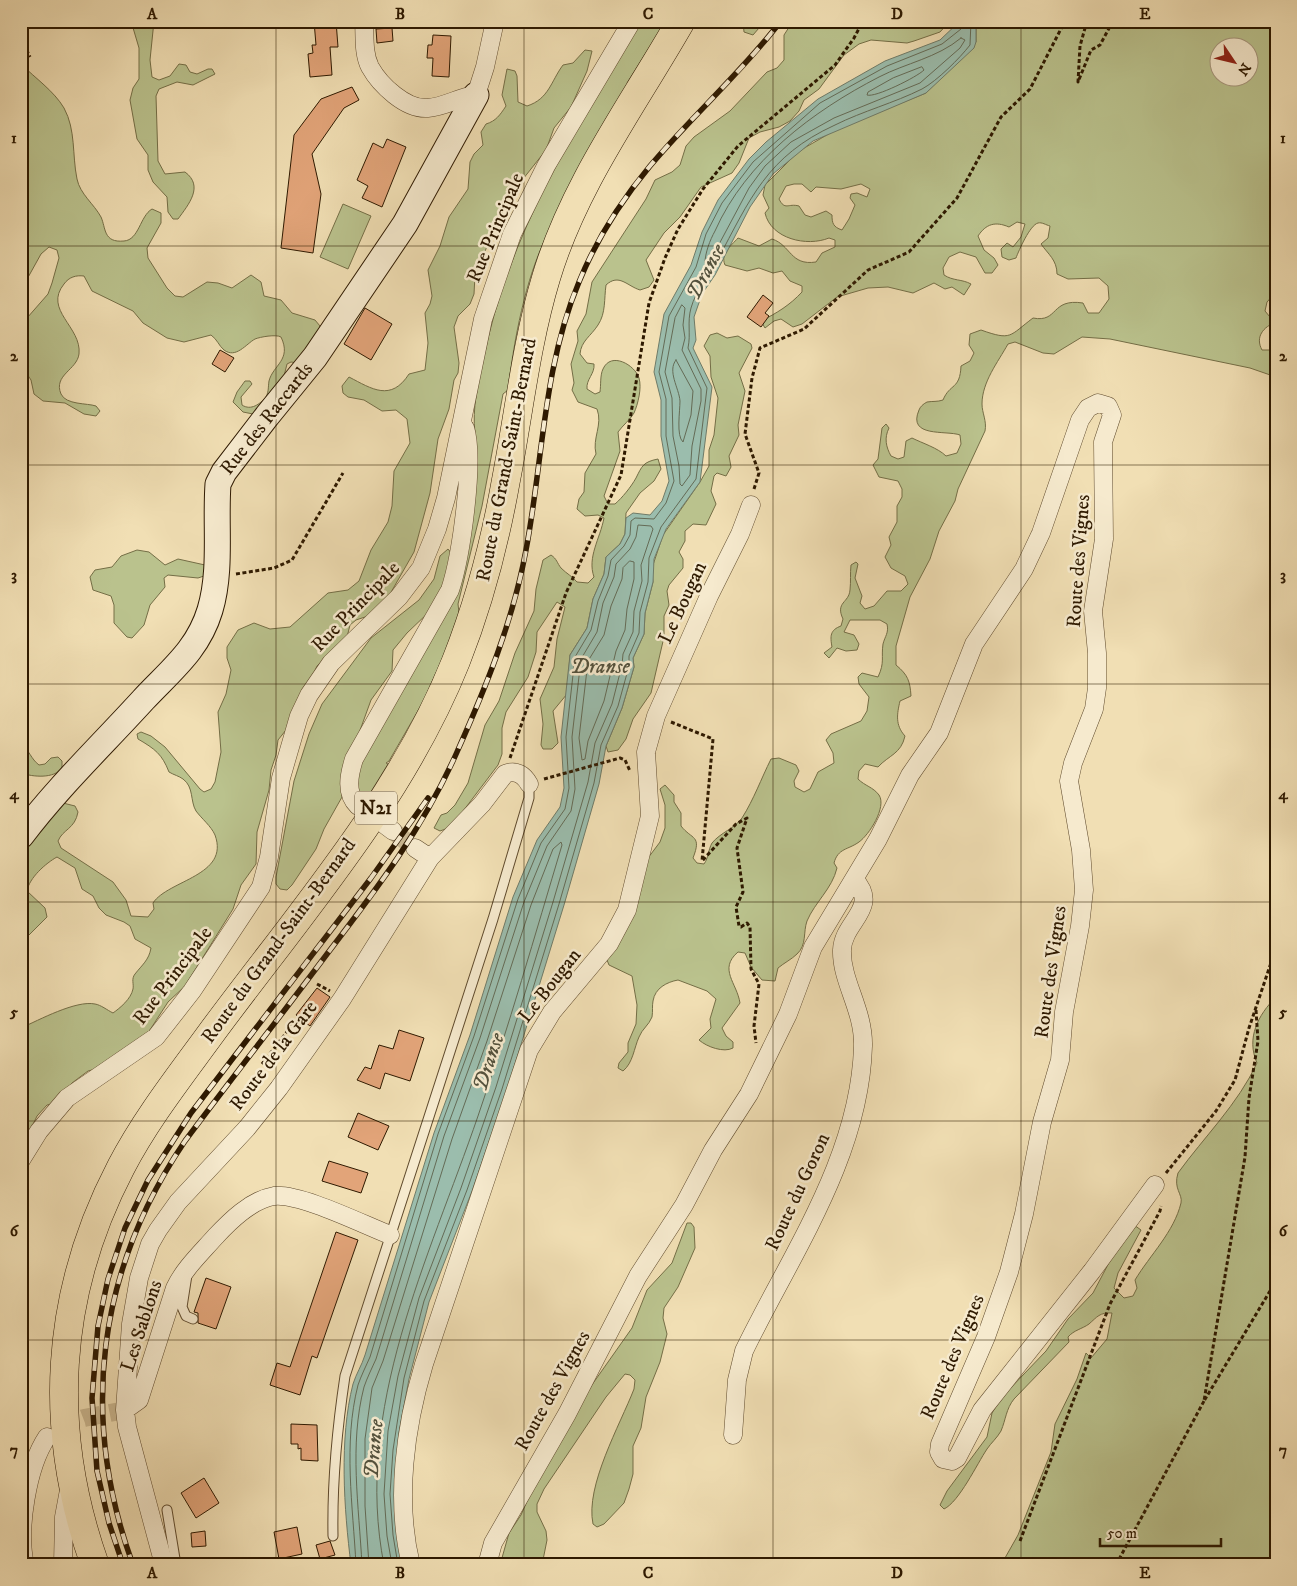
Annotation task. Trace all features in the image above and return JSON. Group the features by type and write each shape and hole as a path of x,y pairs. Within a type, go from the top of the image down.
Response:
{"main road":[{"name":"Route du Grand-Saint-Bernard","path":"94,1565 70,1480 63,1406 65,1353 75,1289 101,1210 124,1162 156,1110 349,848 406,761 442,692 464,638 486,572 502,502 531,337 552,259 570,214 595,164 681,21"}],"street":[{"path":"364,21 365,50 370,66 391,90 410,104 427,108 476,95 485,67 495,21"},
{"name":"Rue Principale","path":"21,1160 38,1131 66,1098 156,1037 192,991 254,900 266,872 281,778 299,716 309,695 331,663 399,597 421,568 446,498 483,319 512,234 534,188 632,21"},
{"name":"Rue des Raccards","path":"21,836 191,650 200,637 211,608 216,577 218,484 224,472 315,356 399,232 468,113 476,95"},
{"name":"Route des Vignes","path":"486,1565 493,1543 567,1414 631,1288 684,1205 708,1158 743,1105 765,1064 794,998 809,954 878,839 910,775 939,733 974,644 1027,564 1041,533 1083,415 1095,404 1108,406 1112,415 1104,442 1104,539 1093,611 1097,653 1097,688 1094,709 1073,763 1069,781 1082,865 1082,916 1064,1012 1060,1060 1042,1122 1017,1246 995,1314 940,1444 939,1452 943,1459 952,1461 957,1458 985,1404 1068,1303 1155,1185"},
{"path":"358,806 354,802 350,790 350,772 354,759 450,590 457,571 469,466 469,443 462,419"},
{"name":"Le Bougan","path":"411,1565 407,1538 404,1473 408,1428 418,1385 530,1050 552,1012 609,944 627,910 650,816 646,752 656,716 708,596 740,534 751,505"},
{"path":"508,773 518,773 534,782"},
{"name":"Route de la Gare","path":"125,1410 129,1347 135,1299 150,1244 158,1230 178,1202 247,1128 305,1054 342,999 430,858 482,804 501,778 508,773"},
{"path":"415,848 430,858"},
{"name":"Route du Goron","path":"733,1435 738,1375 744,1351 837,1168 853,1114 863,1058 863,1032 857,1004 844,967 841,951 844,937 863,905 864,895 854,879"},
{"name":"Les Sablons","path":"125,1410 139,1400 174,1288 185,1271 226,1226 254,1202 274,1196 293,1197 390,1235"},
{"path":"125,1410 127,1427 164,1565"},
{"path":"26,1565 22,1544 28,1492 34,1463 46,1437"},
{"path":"63,1565 64,1517 70,1480"}],"lane":[{"path":"333,1536 332,1488 338,1422 345,1376 493,919 534,782"},
{"path":"185,1271 188,1276 182,1307 186,1316 192,1319"},
{"path":"167,1510 176,1565"}],"path":[{"path":"508,773 508,766 523,717 566,593 621,475 649,303 678,229 703,189 738,146 835,64 854,38 863,21"},
{"path":"751,505 759,473 745,434 752,378 760,348 804,328 868,270 909,252 957,198 1001,117 1030,89 1065,21"},
{"path":"1087,21 1080,46 1078,82 1091,50 1100,44 1113,21"},
{"path":"21,38 30,57"},
{"path":"216,577 274,568 292,560 343,473"},
{"path":"656,716 712,739 702,861 731,829 744,818 747,818 737,848 743,892 736,907 736,914 739,926 747,923 750,927 751,969 759,984 755,1035 758,1051 765,1064"},
{"path":"534,782 613,758"},
{"path":"1020,1541 1110,1304 1160,1212 1163,1196 1155,1185 1216,1111 1235,1080 1256,1007 1276,948"},
{"path":"1204,1401 1245,1157 1249,1098 1258,1041 1256,1007"},
{"path":"262,1064 293,1024 289,1020"},
{"path":"1116,1565 1204,1401 1276,1281"}],"green space":[{"path":"131,21 154,21 150,60 152,77 159,80 170,76 179,64 186,65 190,72 197,74 212,69 215,74 193,85 177,82 159,89 156,96 158,161 165,174 185,172 191,177 193,183 193,195 178,219 173,219 168,212 167,197 153,182 148,170 148,155 137,139 130,100 133,88 139,79 139,48"},
{"path":"641,21 666,21 627,83 576,178 547,235 532,271 517,331 508,390 503,394 482,506 458,604 459,613 447,648 423,702 364,803 355,791 358,760 437,622 475,433 475,406 479,379 495,314 509,269 527,226 568,144"},
{"path":"743,21 765,21 753,35 744,32"},
{"path":"793,21 950,21 940,32 914,41 907,43 871,40 859,44 844,55 819,89 804,100 799,111 790,121 749,138 739,163 732,173 701,187 680,217 664,233 646,260 654,280 649,287 640,290 619,280 606,285 604,311 601,320 584,342 580,354 587,363 594,364 587,389 595,394 600,392 603,369 611,361 622,362 633,369 637,373 640,386 634,413 618,432 620,451 604,496 608,504 615,504 621,499 646,463 658,459 661,469 654,481 640,493 626,513 625,534 620,544 606,557 604,574 593,599 587,628 570,655 567,694 553,711 558,743 552,749 543,749 541,745 543,724 540,699 554,667 557,639 565,607 557,602 537,632 536,652 528,677 506,712 502,728 502,754 498,765 451,827 440,831 434,828 441,815 447,813 455,805 468,783 485,725 499,701 515,653 534,611 536,589 543,560 551,555 561,568 577,582 588,583 594,577 592,570 593,555 604,518 598,515 585,516 577,509 579,499 584,492 585,473 596,454 595,442 599,415 597,409 578,402 572,390 574,383 571,364 578,341 577,331 586,314 592,282 646,199 655,180 672,172 680,165 686,146 694,137 730,111 767,72 777,68 784,60 784,35"},
{"path":"976,21 1276,21 1276,292 1267,302 1265,311 1270,317 1276,314 1276,322 1264,330 1259,341 1262,350 1271,350 1276,347 1276,377 1250,368 1110,339 1082,337 1054,354 1043,353 1015,342 1008,344 991,372 985,388 982,404 985,431 958,489 955,501 939,531 930,559 910,597 896,646 896,665 908,679 911,696 900,701 898,710 898,724 905,736 903,742 898,751 878,767 865,764 859,771 858,779 877,792 881,800 876,820 859,842 841,852 836,858 834,863 837,868 835,876 807,921 804,943 795,956 778,968 775,981 762,980 751,967 745,953 738,952 732,958 729,964 730,976 740,1003 722,1028 726,1036 733,1042 733,1048 725,1050 716,1048 706,1045 699,1040 711,1028 710,1019 716,999 707,991 678,980 666,984 654,996 652,1017 640,1034 631,1060 623,1071 618,1068 619,1063 628,1052 628,1043 636,1024 637,1005 632,976 609,965 607,960 645,862 660,842 665,828 665,805 660,789 665,785 674,795 674,802 681,813 681,826 696,841 696,851 693,858 697,863 704,864 712,843 742,818 771,759 779,758 796,765 799,771 794,781 795,787 804,792 810,789 818,772 834,763 833,753 826,740 831,734 861,721 867,711 869,697 859,684 858,677 862,673 878,677 882,664 887,624 880,620 850,620 844,632 854,635 859,644 857,650 846,651 837,648 829,658 824,653 832,647 831,637 833,632 841,626 843,619 841,606 849,594 851,565 856,562 858,564 855,578 862,596 860,603 865,609 874,606 887,591 901,591 908,584 905,576 891,568 885,557 891,545 889,537 897,522 897,506 902,497 902,489 898,481 879,477 873,465 878,459 882,428 886,424 889,428 886,435 887,446 891,456 898,459 904,457 906,441 912,438 946,456 957,453 961,444 960,435 923,429 918,425 917,419 919,409 923,405 927,402 943,400 957,383 961,366 970,361 974,353 969,345 970,334 981,330 999,335 1010,335 1033,318 1041,319 1047,317 1065,304 1072,302 1083,303 1088,313 1099,313 1109,299 1108,286 1099,278 1068,279 1057,274 1054,261 1041,244 1048,238 1050,226 1038,223 1025,238 1016,258 1009,260 1002,257 1001,249 1007,243 1013,247 1021,237 1025,224 1017,222 1009,227 999,224 988,226 978,236 984,250 994,258 998,265 992,273 985,273 976,257 960,252 949,257 943,268 944,275 971,284 964,295 952,287 945,289 934,283 913,293 888,287 868,288 837,297 802,324 793,327 781,319 774,321 765,328 761,321 793,301 802,292 802,286 790,281 782,271 773,273 759,268 747,271 725,265 724,257 729,247 738,238 759,246 772,239 801,261 816,262 822,253 835,247 835,240 829,238 811,242 801,241 782,235 774,229 765,213 769,208 763,195 765,185 799,151 839,128 926,93 976,42","holes":["802,184 811,192 816,187 841,189 861,184 870,189 867,197 857,193 851,194 850,198 855,205 842,230 835,226 832,215 826,211 811,217 805,215 799,206 785,206 781,203 779,199 786,186"]},
{"path":"585,50 592,51 587,71 571,107 554,128 546,150 523,179 499,218 475,275 474,294 470,304 458,316 454,327 459,363 458,373 454,380 449,409 438,439 430,493 414,552 386,601 371,615 356,620 350,625 347,637 317,666 290,725 278,740 271,770 269,790 257,832 256,864 241,885 233,909 185,986 168,1002 146,1036 104,1067 88,1071 72,1083 66,1092 52,1104 47,1105 37,1116 28,1135 21,1139 21,1028 58,1011 78,1005 95,1004 113,1013 128,1000 133,989 134,976 147,959 151,948 135,939 130,926 106,915 99,908 93,896 82,889 75,868 57,857 39,871 28,886 27,891 45,908 47,917 29,935 21,938 21,868 24,864 21,848 46,825 59,802 75,806 78,812 76,818 58,841 61,848 113,882 126,900 131,916 148,917 154,909 153,903 161,895 195,876 214,860 217,849 215,835 196,811 189,786 183,779 169,772 161,756 138,739 137,734 141,732 151,736 165,747 200,789 204,792 211,789 215,782 221,752 218,712 226,694 231,670 227,658 227,647 238,630 254,623 270,629 290,627 328,593 348,590 359,581 371,550 388,522 392,506 394,471 410,443 407,419 396,410 382,411 364,400 348,397 343,393 342,386 349,377 373,389 388,390 402,383 409,374 425,370 428,343 425,313 432,296 428,270 440,246 449,217 468,189 470,162 474,154 483,145 481,132 486,124 498,117 506,106 502,95 507,69 515,71 517,76 518,102 527,106 545,94 563,65 573,63"},
{"path":"21,64 50,90 68,116 77,179 84,194 101,217 106,234 112,240 129,240 133,237 148,212 152,209 161,213 161,223 147,248 148,258 167,288 175,296 183,297 207,282 218,283 232,288 251,275 261,282 264,296 281,300 292,313 315,320 320,326 319,333 304,364 291,362 287,364 281,388 253,414 243,412 233,402 245,381 250,381 252,384 241,397 242,405 252,407 266,397 271,375 283,357 284,345 281,337 257,338 241,350 233,353 224,350 211,335 184,342 167,338 143,323 133,311 92,291 84,276 70,278 59,293 58,302 60,310 75,335 79,354 77,360 63,377 59,387 61,394 67,400 96,406 100,411 96,416 84,414 65,403 43,401 34,394 31,380 21,365 21,333 27,318 48,294 59,258 57,250 49,247 41,254 21,290"},
{"path":"343,204 371,216 348,269 320,257"},
{"path":"717,333 727,338 738,336 751,344 752,348 739,373 745,391 738,425 739,435 729,456 731,467 726,476 717,473 714,476 711,491 716,504 706,525 693,524 685,531 685,541 679,552 683,559 683,568 669,585 667,591 669,605 664,616 664,637 651,693 633,719 626,739 618,750 608,752 606,746 622,708 634,667 633,658 644,634 645,613 653,582 652,568 663,535 709,466 709,450 714,435 718,398 711,377 710,356 704,346 710,335"},
{"path":"448,549 452,554 454,563 429,612 407,633 393,650 392,671 371,700 342,780 342,797 324,829 316,849 292,885 287,890 280,889 276,884 276,877 294,781 309,734 322,704 371,638 419,600 434,579 440,556"},
{"path":"137,550 149,552 165,565 178,559 205,565 204,576 198,578 168,575 164,578 165,587 150,605 144,625 132,638 127,637 114,623 114,605 111,596 93,590 90,577 95,570 112,567 121,556"},
{"path":"21,743 39,765 45,764 51,758 58,757 62,761 62,768 58,772 49,775 37,776 21,773"},
{"path":"1276,997 1276,1565 1001,1565 1018,1535 1051,1452 1055,1424 1077,1379 1086,1353 1091,1358 1107,1339 1112,1313 1104,1313 1068,1337 1069,1342 1011,1403 1001,1431 987,1449 956,1499 944,1509 940,1505 947,1491 987,1437 992,1413 1002,1397 1046,1351 1068,1319 1093,1293 1112,1257 1134,1225 1141,1230 1118,1273 1114,1288 1124,1298 1133,1296 1137,1288 1135,1280 1167,1234 1178,1214 1181,1200 1177,1187 1178,1173 1231,1106 1249,1078 1257,1063 1253,1045 1256,1027 1264,1011"},
{"path":"687,1223 691,1223 694,1227 695,1248 678,1287 664,1308 663,1318 667,1334 660,1362 646,1397 641,1428 633,1446 633,1474 624,1503 604,1524 597,1527 593,1524 594,1492 599,1474 634,1389 635,1380 630,1375 625,1374 606,1397 544,1489 537,1504 537,1512 546,1531 547,1540 543,1560 540,1565 500,1565 509,1533 521,1515 536,1481 589,1389 632,1328 647,1290 672,1263"}],"water":[{"name":"Dranse","path":"960,21 976,21 976,42 974,48 926,93 813,141 773,174 750,207 715,275 702,294 694,317 696,340 693,348 712,387 700,482 666,529 654,559 653,582 645,613 644,634 633,658 634,667 622,708 606,746 599,784 564,905 507,1090 472,1191 429,1302 409,1379 399,1432 403,1565 351,1565 346,1521 344,1451 353,1384 365,1355 434,1133 470,1035 513,897 537,840 560,807 564,788 561,737 570,655 587,628 593,599 604,574 606,557 620,544 625,534 626,518 633,513 650,515 662,501 669,481 661,436 661,400 654,372 664,314 691,265 702,232 718,200 749,159 766,142 818,99 885,61 940,40"}],"building":[{"path":"314,21 336,21 338,47 330,47 332,75 310,77 308,54 313,53 312,45 316,45"},
{"path":"392,28 393,41 377,43 376,29"},
{"path":"433,35 451,36 449,77 432,76 433,58 427,58 428,45 432,45"},
{"path":"352,87 359,100 344,108 312,154 321,194 313,253 281,248 294,135 321,99"},
{"path":"387,139 406,147 382,207 362,198 368,186 357,180 373,143 383,148"},
{"path":"763,295 773,303 765,313 769,316 761,327 747,317"},
{"path":"365,308 392,324 371,360 344,344"},
{"path":"220,350 234,358 225,372 212,364"},
{"path":"317,988 330,997 310,1026 296,1015"},
{"path":"399,1030 424,1038 410,1081 385,1073 380,1089 357,1080 365,1067 371,1069 379,1045 393,1049"},
{"path":"358,1113 389,1126 378,1150 348,1137"},
{"path":"329,1161 368,1173 361,1193 322,1181"},
{"path":"336,1232 358,1240 317,1358 312,1356 300,1395 270,1385 277,1363 290,1367"},
{"path":"206,1278 231,1287 216,1329 198,1323 198,1313 194,1312"},
{"path":"291,1424 317,1425 318,1461 301,1460 301,1448 298,1449 298,1444 291,1444"},
{"path":"204,1478 219,1503 196,1518 181,1493"},
{"path":"297,1527 302,1554 279,1559 274,1532"},
{"path":"205,1531 206,1546 192,1547 191,1533"},
{"path":"330,1541 335,1555 320,1559 316,1545"}],"tunnel":[{"path":"393,831 415,848"},
{"path":"58,1428 84,1418 125,1410"}],"railway":[{"path":"133,1565 116,1510 106,1455 103,1400 106,1346 116,1293 132,1241 155,1190 185,1141 381,882 414,832 444,780 468,728 498,653 514,602 532,516 545,414 558,347 567,314 586,266 610,221 639,179 750,59 781,21"},
{"path":"123,1565 109,1523 97,1471 92,1398 98,1326 108,1279 125,1228 148,1180 191,1113 371,878 428,798"}]}
